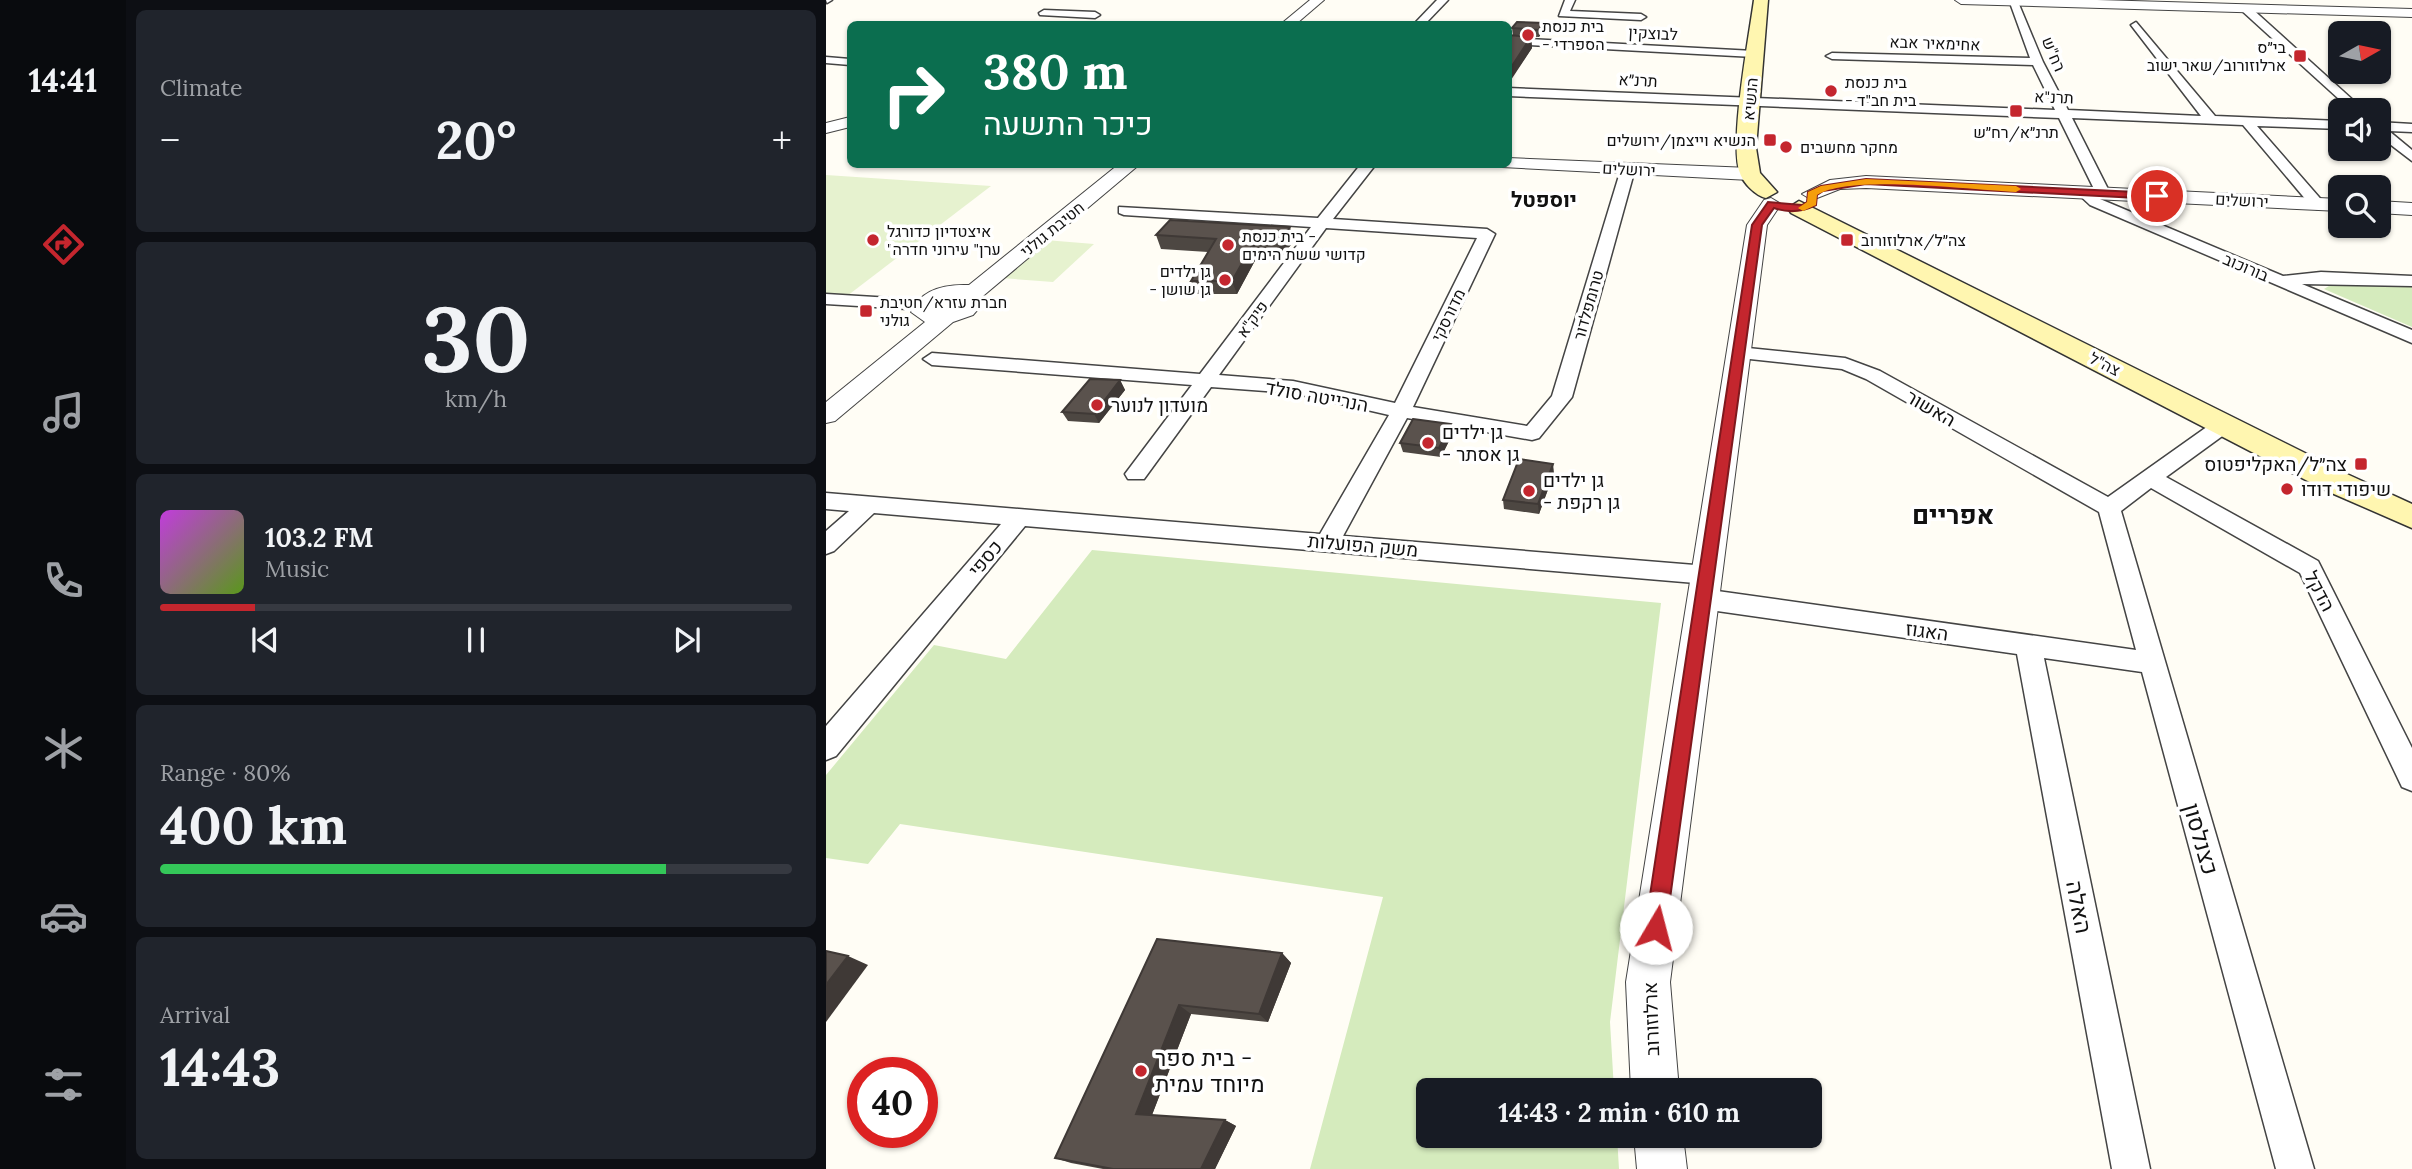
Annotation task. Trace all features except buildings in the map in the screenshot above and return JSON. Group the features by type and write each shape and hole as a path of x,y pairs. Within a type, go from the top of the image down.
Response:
{"main road":[{"name":"הנשיא","path":"1761,0 1754,54 1763,148 1767,169 1790,195"},
{"name":"הנשיא","path":"1750,174 1746,148 1758,103 1775,0"},
{"path":"1750,174 1790,195"},
{"name":"צה\"ל","path":"1790,195 2225,424 2412,517"},
{"name":"צה\"ל","path":"1790,195 2412,491"}],"street":[{"path":"1067,0 1039,16 1095,15"},
{"path":"1292,21 1318,0"},
{"path":"1306,21 1331,0"},
{"path":"1422,21 1443,0"},
{"path":"1570,0 1563,14 1641,17"},
{"path":"1961,0 2223,4 2245,8 2412,12"},
{"name":"רח\"ש","path":"2013,2 2062,115 2104,193"},
{"path":"2245,8 2345,98"},
{"path":"2136,26 2213,122"},
{"name":"לבוצקין","path":"1512,41 1754,54"},
{"name":"אחימאיר אבא","path":"1826,41 1833,60 2037,62"},
{"path":"826,62 847,61"},
{"name":"תרנ״א","path":"1512,92 1758,103"},
{"name":"תרנ\"א","path":"1758,103 2328,125"},
{"path":"2248,123 2317,204"},
{"path":"827,137 847,127"},
{"path":"2391,127 2412,128"},
{"path":"2391,138 2412,157"},
{"name":"ירושלים","path":"1512,163 1750,174"},
{"name":"חטיבת גולני","path":"965,293 1108,168"},
{"name":"חטיבת גולני","path":"965,293 1126,168"},
{"name":"פיק\"א","path":"1136,474 1365,168"},
{"name":"טרומפלדור","path":"1532,433 1562,397 1628,169"},
{"name":"ירושלים","path":"1790,195 1829,186 1866,182 2328,204"},
{"name":"בורוכוב","path":"2083,192 2095,202 2412,337"},
{"name":"ארלוזורוב","path":"1654,1078 1648,982 1757,225 1790,195"},
{"path":"2391,208 2412,209"},
{"path":"1124,210 1321,224"},
{"name":"מדורסקי","path":"1321,224 1487,234 1401,411 1328,541"},
{"path":"2280,281 2322,277 2412,281"},
{"path":"826,415 931,312 942,295 965,293"},
{"path":"826,299 931,312"},
{"path":"826,394 931,312"},
{"name":"האשור","path":"1738,353 1845,364 1873,375 2109,508"},
{"name":"הנרייטה סולד","path":"932,359 1293,387 1401,411 1532,433"},
{"path":"2109,508 2225,424"},
{"name":"הדקל","path":"2150,478 2309,567 2412,778"},
{"name":"כספי","path":"826,500 1019,518"},
{"path":"826,545 869,505"},
{"name":"כצנלסון","path":"2109,508 2295,1169"},
{"name":"משק הפועלות","path":"1019,518 1328,541 1705,587"},
{"name":"כספי","path":"826,747 1019,518"},
{"name":"האגוז","path":"1705,587 2028,645 2151,663"},
{"name":"האלה","path":"2028,645 2130,1169"},
{"path":"1660,1148 1662,1169"}],"green space":[{"name":"איצטדיון כדורגל \"ערן\" עירוני חדרה","path":"826,175 991,186 847,296 826,294"},
{"path":"1045,240 1094,244 1053,282 1001,278"},
{"path":"2334,283 2412,287 2412,327 2324,289"},
{"path":"1092,550 1661,603 1610,1022 1613,1078 1416,1078 1416,1148 1618,1148 1619,1169 1310,1169 1383,897 900,824 868,864 826,858 826,775 934,645 1006,659"}],"slow traffic":[{"path":"1803,208 1814,200 1812,194 1821,188 1837,184 1866,182 2016,189"}],"place":[{"name":"בית כנסת - הספרדי","path":"1528,35"},
{"name":"בי״ס ארלוזורוב/שאר ישוב","path":"2300,56"},
{"name":"בית כנסת - בית חב\"ד","path":"1831,91"},
{"name":"תרנ״א/רח״ש","path":"2016,111"},
{"name":"הנשיא וייצמן/ירושלים","path":"1770,140"},
{"name":"מחקר מחשבים","path":"1786,147"},
{"name":"איצטדיון כדורגל \"ערן\" עירוני חדרה","path":"873,240"},
{"name":"צה״ל/ארלוזורוב","path":"1847,240"},
{"name":"בית כנסת - קדושי ששת הימים","path":"1228,245"},
{"name":"גן ילדים - גן שושן","path":"1225,280"},
{"name":"חברת עזרא/חטיבת גולני","path":"866,311"},
{"name":"מועדון לנוער","path":"1097,405"},
{"name":"גן ילדים - גן אסתר","path":"1428,443"},
{"name":"צה״ל/האקליפטוס","path":"2361,464"},
{"name":"שיפודי דודו","path":"2287,489"},
{"name":"גן ילדים - גן רקפת","path":"1529,491"},
{"name":"בית ספר - מיוחד עמית","path":"1141,1071"}],"district":[{"name":"יוספטל","path":"1544,200"},
{"name":"אפריים","path":"1953,515"}],"route":[{"path":"1656,928 1757,225 1771,204 1792,209 1809,206 1814,200 1812,194 1821,188 1866,182 2157,196"}]}
